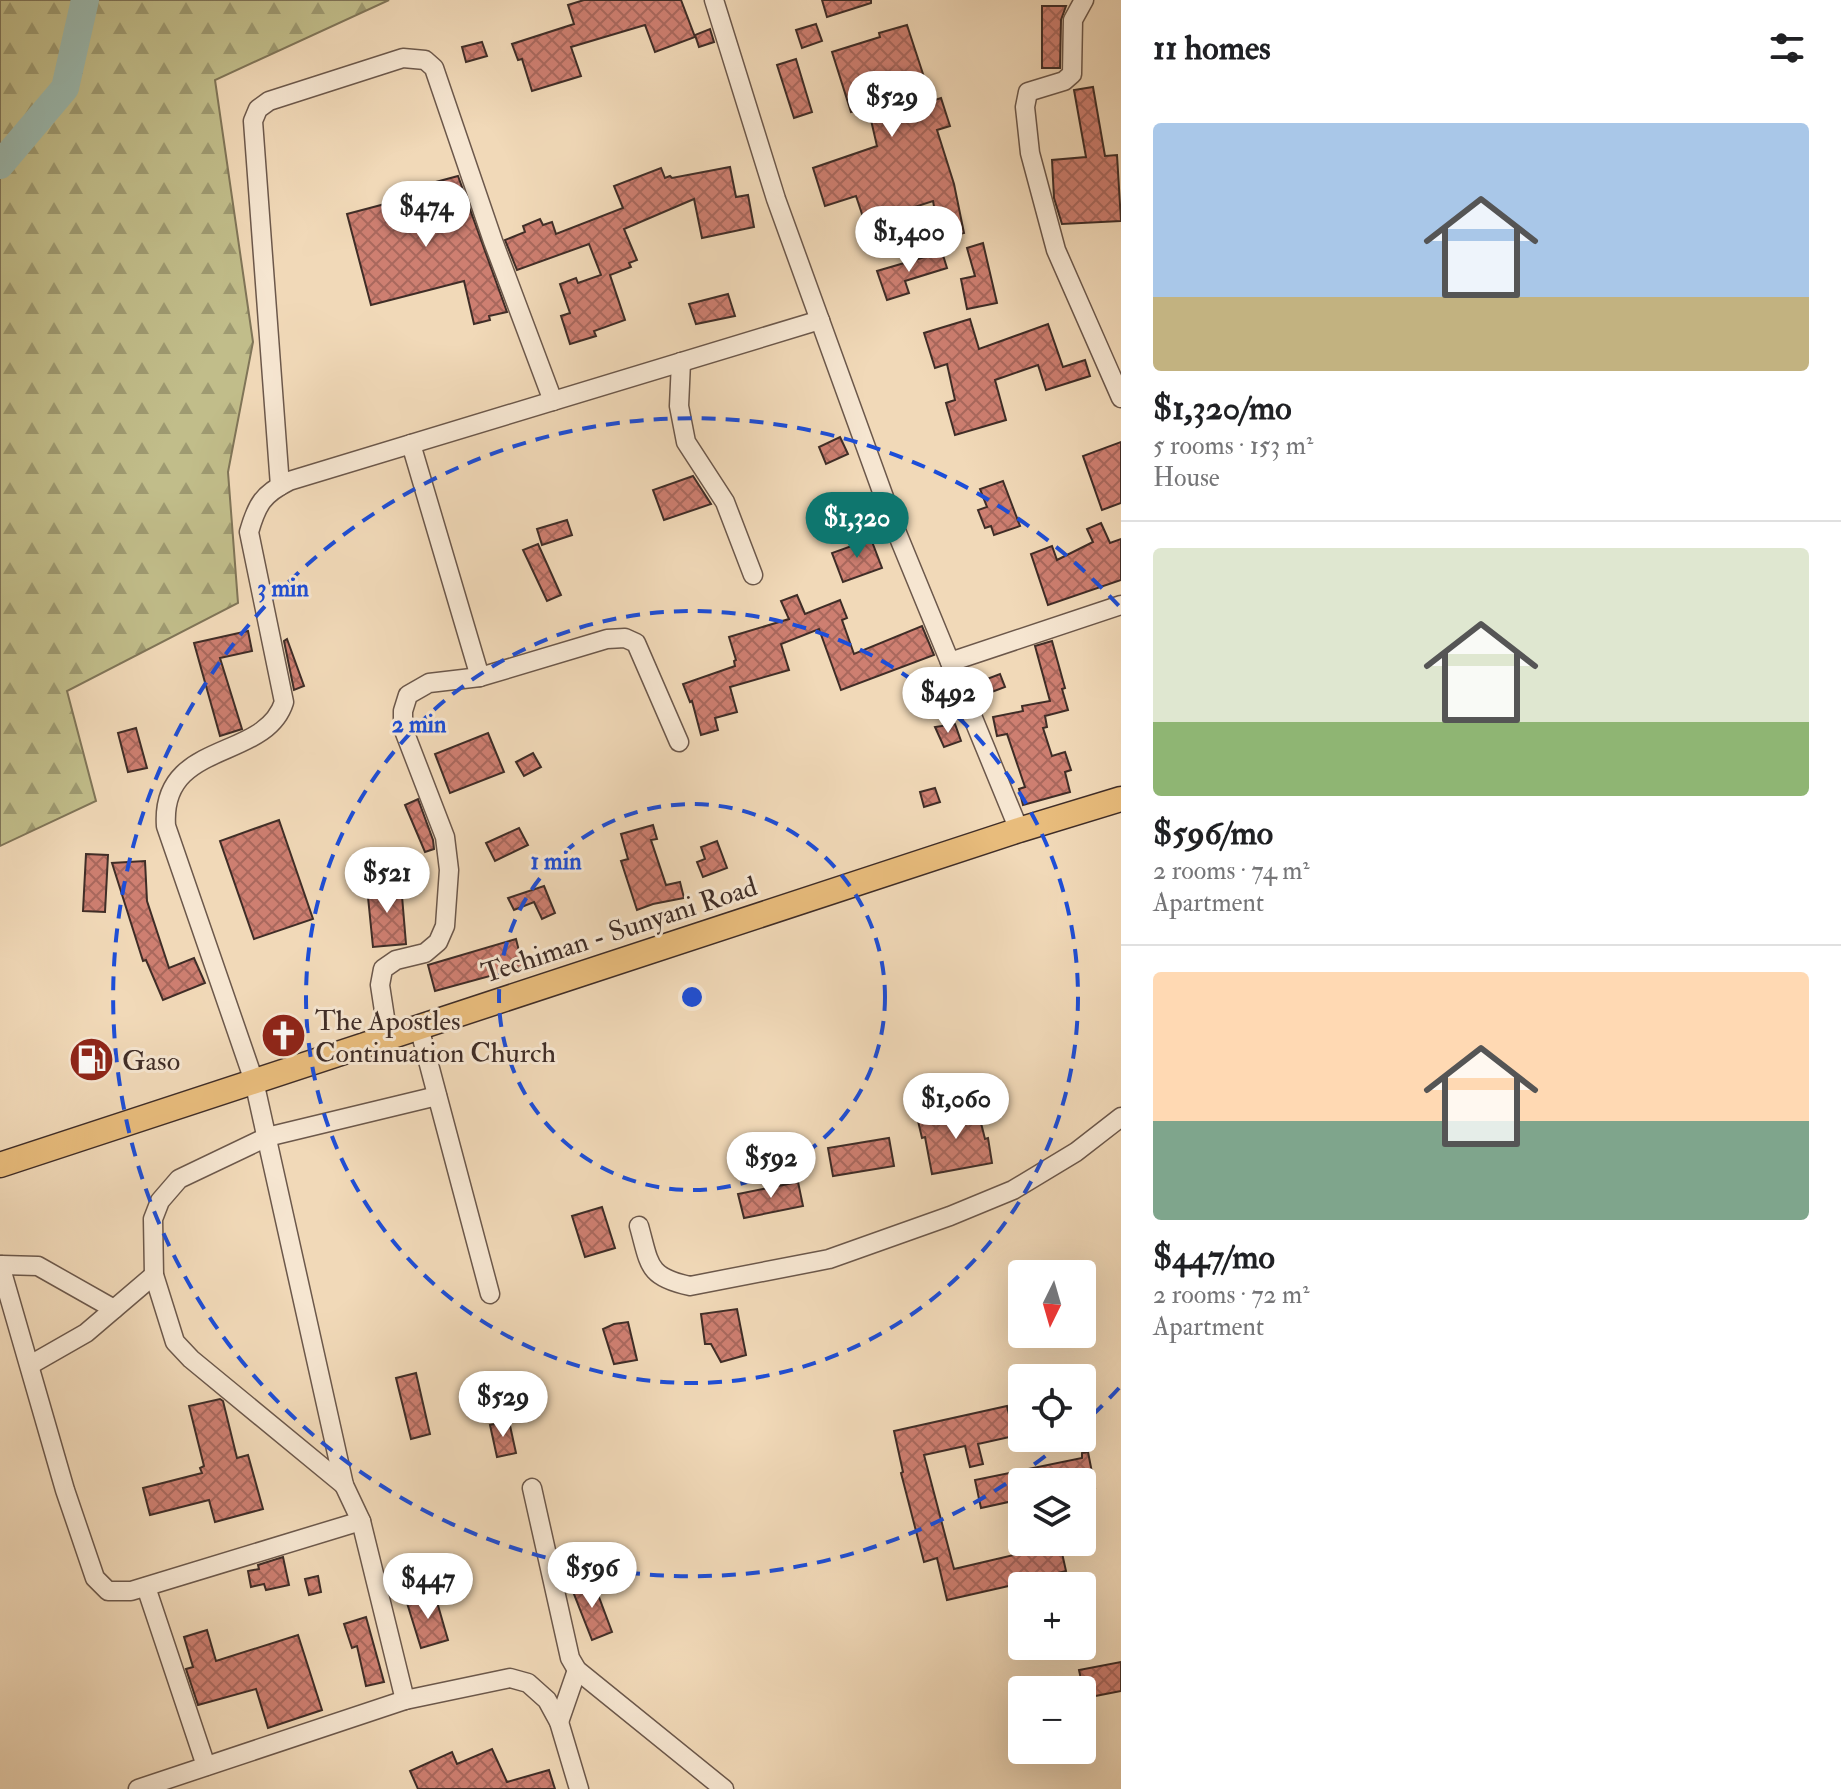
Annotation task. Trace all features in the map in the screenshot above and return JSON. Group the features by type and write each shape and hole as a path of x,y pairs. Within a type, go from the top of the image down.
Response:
{"main road":[{"name":"Techiman - Sunyani Road","path":"0,1165 1121,799"}],"street":[{"path":"714,0 776,199 897,533 1019,830"},
{"path":"1084,0 1073,20 1072,74 1064,81 1028,92 1025,107 1030,153 1056,250 1121,398"},
{"path":"280,486 253,121 258,109 269,101 403,58 425,60 434,68 493,241 553,401"},
{"path":"405,1700 361,1521 344,1485 254,1081 166,826 165,809 170,791 188,768 266,729 280,716 284,702 249,532 255,512 268,492 411,444 820,320"},
{"path":"681,362 679,406 686,442 725,502 753,575"},
{"path":"411,444 480,677"},
{"path":"950,662 1121,605"},
{"path":"388,1037 380,985 383,969 396,960 425,953 438,942 445,926 449,870 445,837 403,728 403,711 408,695 429,683 480,677 607,639 625,638 636,643 679,742"},
{"path":"419,1027 490,1294"},
{"path":"344,1485 191,1359 175,1342 154,1275 153,1219 160,1201 179,1179 267,1137 437,1096"},
{"path":"639,1226 652,1269 668,1281 690,1286 829,1259 1013,1190 1076,1152 1121,1117"},
{"path":"114,1309 38,1266 1,1265 65,1490 95,1578 108,1591 131,1591 146,1587 361,1521"},
{"path":"30,1365 65,1348 154,1275"},
{"path":"532,1488 570,1658 577,1670 724,1789"},
{"path":"146,1587 206,1766"},
{"path":"559,1722 577,1670"},
{"path":"138,1789 405,1700 510,1678 528,1683 547,1700 559,1722 579,1789"}],"green space":[{"path":"0,0 389,0 215,80 253,342 228,472 238,603 67,691 96,801 0,846"}],"building":[{"path":"584,0 681,0 695,37 655,52 645,25 571,47 581,76 532,91 522,59 518,60 512,44 574,24 568,5"},
{"path":"822,0 871,0 871,3 827,17"},
{"path":"1042,6 1066,6 1061,20 1060,68 1042,68"},
{"path":"816,24 822,41 802,48 796,30"},
{"path":"907,25 924,77 876,92 884,117 941,98 950,126 937,130 954,184 964,233 940,238 933,201 865,223 856,196 825,206 813,168 877,146 868,107 851,112 832,52"},
{"path":"710,29 714,42 699,47 695,35"},
{"path":"482,42 487,56 466,62 462,47"},
{"path":"796,59 812,112 794,118 777,65"},
{"path":"1093,87 1105,156 1117,155 1121,221 1062,224 1054,198 1052,160 1086,157 1074,90"},
{"path":"730,167 736,197 748,195 754,227 702,238 694,199 624,229 637,260 629,263 631,267 610,275 625,320 594,331 596,336 570,344 561,316 570,313 560,284 576,278 578,283 601,275 589,244 517,270 505,240 525,232 523,226 540,219 543,225 552,222 556,234 623,208 614,186 661,168 665,178 672,178"},
{"path":"458,176 507,312 474,324 464,281 371,305 347,214 434,191 432,183"},
{"path":"983,243 997,303 967,309 961,279 975,276 967,248"},
{"path":"942,252 947,268 905,281 909,293 887,300 877,271"},
{"path":"728,294 735,316 696,324 689,304"},
{"path":"970,319 979,349 1048,324 1063,367 1085,360 1090,376 1046,390 1038,365 995,380 1006,420 955,435 946,403 955,400 947,364 935,368 924,333"},
{"path":"840,437 848,454 826,464 819,447"},
{"path":"1121,442 1121,503 1102,510 1083,456"},
{"path":"693,476 711,504 664,520 653,490"},
{"path":"1003,481 1020,526 994,535 991,526 985,528 978,510 987,507 980,489"},
{"path":"567,520 572,535 542,545 537,529"},
{"path":"1101,523 1110,543 1121,539 1121,580 1048,605 1031,554 1052,546 1057,560 1093,542 1087,529"},
{"path":"871,539 882,568 843,582 832,553"},
{"path":"538,544 561,595 547,601 523,550"},
{"path":"797,595 805,614 840,600 847,618 842,620 854,654 922,626 934,655 841,690 819,629 781,644 789,670 730,687 737,712 715,718 718,730 701,735 692,701 683,684 735,666 729,637 789,619 781,601"},
{"path":"248,631 252,651 220,658 242,729 220,736 194,643"},
{"path":"287,639 304,686 294,690 284,641"},
{"path":"1052,641 1068,710 1045,716 1047,727 1043,728 1052,756 1065,752 1071,770 1065,772 1070,792 1023,805 1019,789 1025,787 1007,734 997,736 993,717 1023,711 1022,706 1050,701 1035,646"},
{"path":"1000,674 1005,687 984,695 979,682"},
{"path":"945,695 950,708 930,716 924,703"},
{"path":"955,724 961,741 944,747 935,727"},
{"path":"136,728 147,768 128,772 118,733"},
{"path":"488,733 504,772 450,793 435,754"},
{"path":"533,753 541,767 524,776 516,762"},
{"path":"935,788 940,802 924,807 920,792"},
{"path":"418,799 433,840 434,849 425,852 405,805"},
{"path":"279,820 313,919 254,939 220,841"},
{"path":"653,825 657,839 651,840 666,885 680,882 684,898 637,910 621,861 628,859 621,834"},
{"path":"519,828 528,845 495,861 486,843"},
{"path":"717,841 727,868 703,877 697,862 705,859 701,847"},
{"path":"86,854 108,855 105,912 83,911"},
{"path":"145,861 147,901 169,968 194,958 205,983 163,1000 146,960 143,961 112,863"},
{"path":"401,884 406,944 373,947 367,887"},
{"path":"544,886 555,913 542,919 534,902 514,910 508,898"},
{"path":"516,939 523,967 435,991 428,965"},
{"path":"977,1107 985,1139 988,1138 992,1163 932,1174 925,1137 922,1138 918,1121"},
{"path":"889,1138 894,1166 833,1176 828,1148"},
{"path":"798,1182 803,1206 744,1218 738,1194"},
{"path":"602,1207 615,1248 585,1257 572,1216"},
{"path":"737,1309 746,1355 721,1362 711,1344 705,1344 701,1314"},
{"path":"628,1322 637,1360 614,1364 603,1329"},
{"path":"416,1373 430,1434 411,1439 396,1378"},
{"path":"220,1399 237,1458 248,1455 263,1509 215,1522 209,1500 150,1515 143,1488 202,1473 200,1468 204,1466 189,1406"},
{"path":"1007,1406 1008,1437 978,1444 983,1464 970,1467 965,1446 924,1455 954,1569 1009,1556 1063,1556 1066,1571 1008,1572 1008,1586 947,1600 937,1558 924,1562 901,1473 894,1431"},
{"path":"509,1421 516,1453 497,1457 490,1425"},
{"path":"1088,1452 1091,1468 1033,1468 1082,1458 1082,1453"},
{"path":"1008,1473 1008,1502 981,1508 975,1480"},
{"path":"283,1557 289,1585 266,1590 264,1584 251,1587 248,1571"},
{"path":"318,1576 321,1592 309,1595 305,1579"},
{"path":"593,1581 612,1632 592,1640 572,1589"},
{"path":"435,1595 448,1640 421,1648 407,1603"},
{"path":"366,1617 384,1682 366,1686 357,1646 352,1648 344,1624"},
{"path":"207,1630 216,1661 298,1635 322,1710 268,1728 256,1689 198,1705 186,1669 193,1667 184,1637"},
{"path":"1121,1662 1121,1691 1096,1696 1096,1676 1080,1676 1079,1670"},
{"path":"492,1749 507,1782 549,1770 555,1789 418,1789 410,1771 452,1752 457,1764"}],"waterway":[{"path":"0,165 65,88 85,0"}],"place":[{"name":"The Apostles Continuation Church","path":"284,1036"},
{"name":"Gaso","path":"91,1060"}]}
